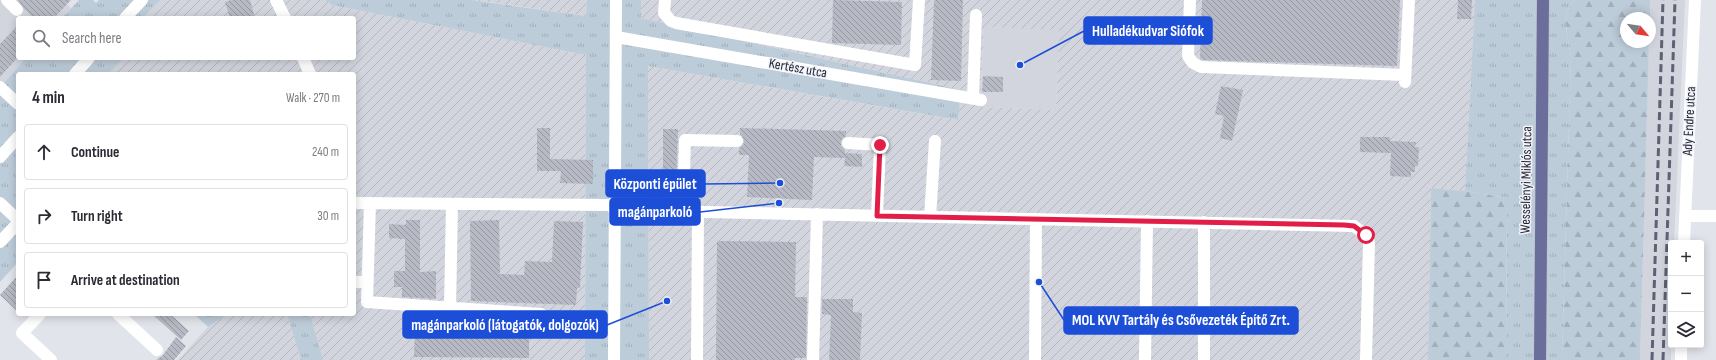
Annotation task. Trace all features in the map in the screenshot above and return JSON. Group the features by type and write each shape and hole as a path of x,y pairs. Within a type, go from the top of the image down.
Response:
{"main road":[{"name":"Wesselényi Miklós utca","path":"1540,360 1543,0"}],"street":[{"path":"0,3 3,0"},
{"path":"7,0 17,10"},
{"path":"127,16 142,0"},
{"path":"276,0 284,16"},
{"path":"614,360 616,0"},
{"path":"665,0 664,13 671,21 676,23 915,65 919,0"},
{"path":"1190,0 1188,56 1193,63 1201,67 1405,79 1409,0"},
{"name":"Ady Endre utca","path":"1684,240 1695,0"},
{"name":"Kertész utca","path":"616,36 977,99 976,15"},
{"path":"77,72 87,60"},
{"path":"304,60 309,72"},
{"path":"0,87 16,102"},
{"path":"0,157 16,139"},
{"path":"683,212 685,140 737,141"},
{"path":"930,217 935,141"},
{"path":"848,143 880,145 877,216"},
{"path":"0,203 16,220"},
{"path":"356,203 614,207 683,212 1354,226 1366,235 1369,243 1366,360"},
{"path":"370,203 367,302 541,314"},
{"path":"450,308 452,204"},
{"path":"697,360 698,212"},
{"path":"813,360 817,214"},
{"path":"1685,216 1716,216"},
{"path":"1034,360 1036,219"},
{"path":"1145,360 1147,221"},
{"path":"1204,222 1204,360"},
{"path":"0,242 16,224"},
{"path":"356,282 367,282"},
{"path":"38,316 22,333 51,360"},
{"path":"120,316 158,350"},
{"path":"1681,348 1681,360"}],"shaded area":[{"path":"0,0 62,0 71,8 64,16 16,16 16,60 24,60 0,87"},
{"path":"160,0 325,0 332,5 586,55 585,360 323,360 311,316 356,316 356,72 110,72 122,60 356,60 356,16 145,16"},
{"path":"471,0 587,0 586,16 488,2"},
{"path":"641,0 1475,0 1465,191 1431,188 1428,360 649,360 648,66 957,120 961,90 641,18","holes":["984,27 1059,30 1056,110 980,107"]},
{"path":"1650,0 1685,0 1674,240 1668,240 1668,348 1671,348 1671,360 1640,360 1649,48 1656,48 1656,12 1650,12"},
{"path":"984,27 1059,29 1056,110 980,107"},
{"path":"225,316 288,316 301,360 178,360 208,327"}],"green space":[{"path":"79,0 93,0 96,3 99,0 160,0 145,16 64,16"},
{"path":"325,0 471,0 586,16 587,0 641,0 641,18 961,90 958,120 648,66 649,360 585,360 586,55 332,5"},
{"path":"1475,0 1575,0 1570,5 1566,19 1571,57 1562,360 1506,360 1507,198 1465,191"},
{"path":"1575,0 1650,0 1650,12 1620,12 1620,48 1649,48 1640,360 1562,360 1571,57 1566,19 1570,5"},
{"path":"24,60 122,60 110,72 16,72 16,264 0,282 0,87"},
{"path":"1431,188 1465,191 1507,198 1506,360 1428,360"},
{"path":"196,316 225,316 208,327"},
{"path":"288,316 311,316 323,360 301,360"}],"building":[{"path":"18,0 71,0 56,16 32,16 24,9"},
{"path":"232,0 250,0 254,16 229,16 225,2"},
{"path":"833,0 902,2 901,45 832,43"},
{"path":"934,0 963,0 961,81 931,80"},
{"path":"1202,0 1400,0 1397,66 1203,60 1200,58"},
{"path":"1458,0 1472,0 1471,19 1457,19"},
{"path":"16,27 16,59 0,77 0,44"},
{"path":"983,76 1003,77 1003,92 982,92"},
{"path":"1221,86 1243,90 1232,141 1220,138 1224,116 1215,114"},
{"path":"537,128 550,128 550,159 593,160 593,184 560,183 561,171 537,171"},
{"path":"740,128 846,131 846,136 842,139 841,146 845,150 845,153 862,154 862,167 844,166 845,158 814,157 812,200 747,197 749,155 739,155 739,148 744,142 743,137 740,134"},
{"path":"663,129 678,129 676,184 663,184"},
{"path":"1360,137 1390,137 1390,141 1416,142 1415,147 1419,147 1418,166 1415,166 1415,172 1411,172 1411,177 1390,176 1391,153 1360,152"},
{"path":"406,220 420,220 420,272 436,271 436,299 402,297 402,287 394,287 394,271 405,271 405,239 389,238 389,224 406,225"},
{"path":"499,220 500,274 524,275 525,261 552,262 554,221 583,222 580,288 577,288 576,305 471,301 470,221"},
{"path":"717,241 796,242 795,297 807,297 806,358 795,358 795,360 716,360"},
{"path":"16,277 16,310 0,295"},
{"path":"822,299 853,299 853,312 862,313 860,360 829,360 831,315 822,314"},
{"path":"154,316 172,316 189,331 181,340"},
{"path":"415,323 529,324 529,358 414,357"},
{"path":"176,337 186,346 174,360 156,360 163,355"}],"railway":[{"path":"1652,360 1663,0"},
{"path":"1663,360 1675,0"}],"place":[{"name":"Hulladékudvar Siófok","path":"1020,65"},
{"name":"Központi épület","path":"780,183"},
{"name":"magánparkoló","path":"779,203"},
{"name":"MOL KVV Tartály és Csővezeték Építő Zrt.","path":"1039,282"},
{"name":"magánparkoló (látogatók, dolgozók)","path":"667,301"}],"route":[{"path":"880,145 877,216 1344,225 1354,226 1366,235"}]}
